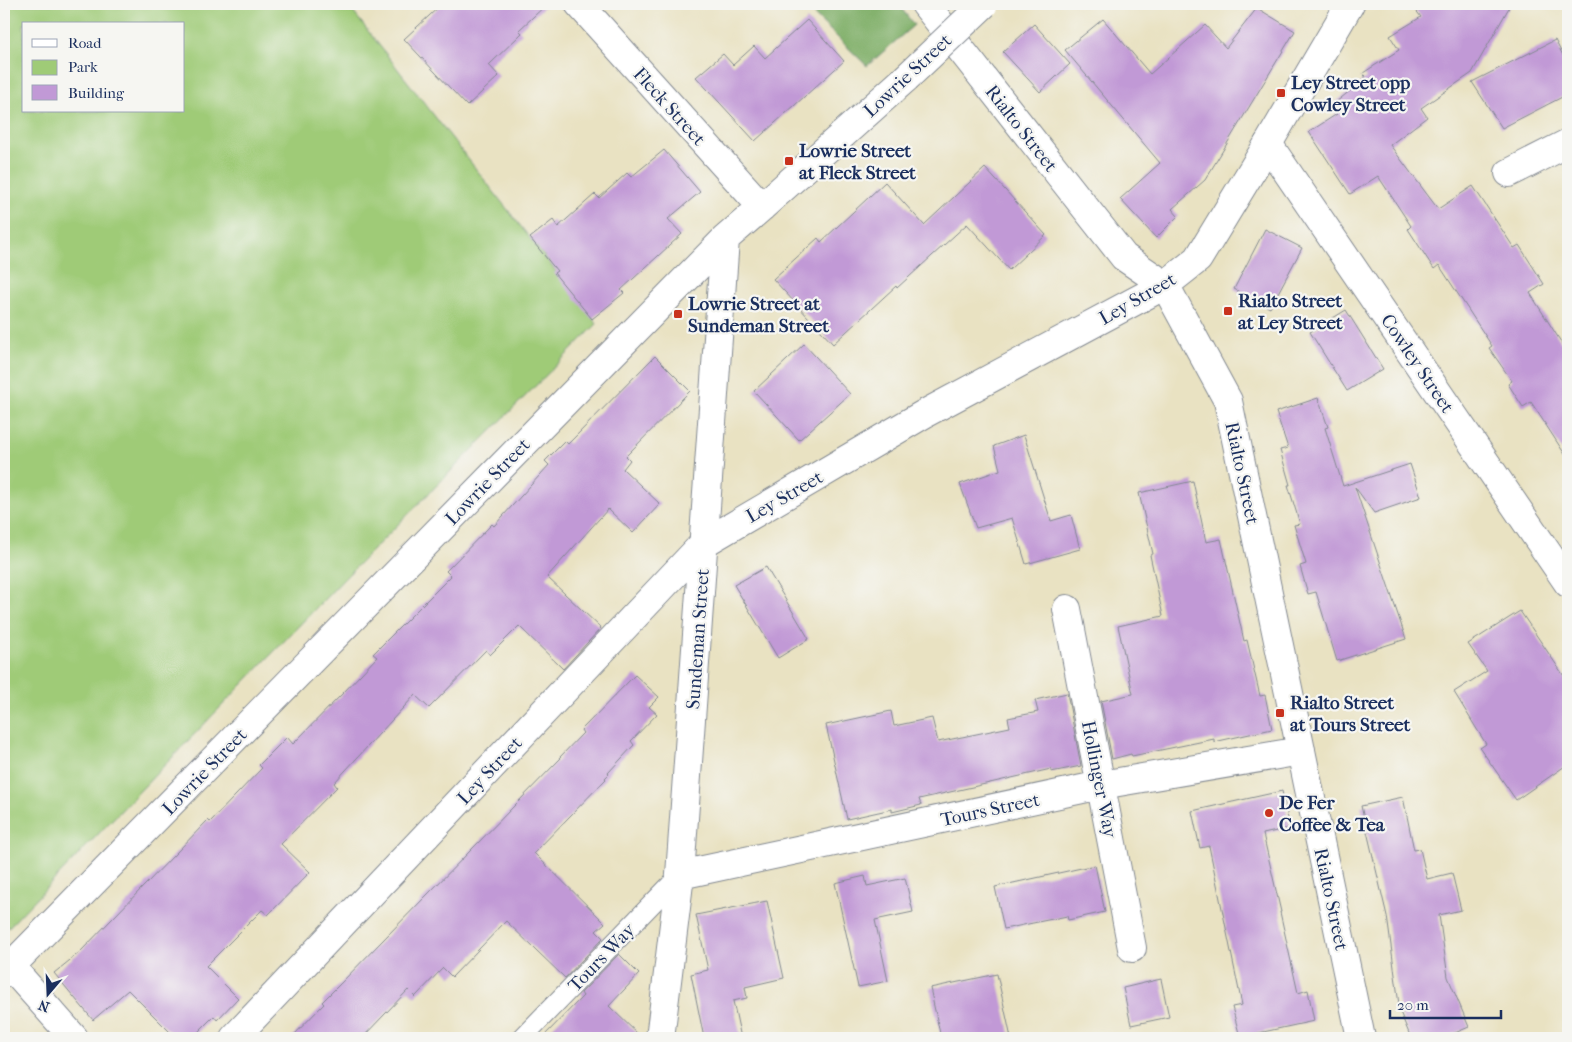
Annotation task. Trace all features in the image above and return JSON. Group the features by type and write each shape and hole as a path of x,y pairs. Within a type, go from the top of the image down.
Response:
{"street":[{"name":"Fleck Street","path":"579,4 762,207"},
{"name":"Rialto Street","path":"925,4 1124,257 1165,285 1228,401 1361,1038"},
{"name":"Lowrie Street","path":"7,970 725,239 906,78 984,4"},
{"name":"Ley Street","path":"234,1038 704,543 924,414 1165,285 1198,259 1350,4"},
{"path":"1509,173 1568,143"},
{"name":"Cowley Street","path":"1268,144 1568,583"},
{"name":"Sundeman Street","path":"660,1038 680,875 725,239"},
{"name":"Hollinger Way","path":"1067,609 1132,948"},
{"name":"Tours Street","path":"680,875 1101,785 1301,751"},
{"path":"7,970 74,1038"}],"lane":[{"name":"Tours Way","path":"522,1038 680,875"}],"green space":[{"path":"4,4 347,4 597,324 343,580 4,932"},
{"path":"803,4 898,4 914,25 867,66"}],"building":[{"path":"442,4 547,4 519,30 522,33 489,65 499,76 467,106 404,39"},
{"path":"1411,4 1511,4 1472,73 1421,108 1427,117 1390,145 1438,209 1473,186 1514,248 1519,245 1544,284 1530,293 1568,353 1568,459 1531,402 1523,407 1508,384 1512,381 1489,348 1492,346 1439,265 1434,269 1408,229 1411,226 1378,176 1350,194 1309,132 1337,114 1331,106 1366,78 1363,73 1399,50 1390,36 1421,17"},
{"path":"1257,8 1295,31 1205,180 1172,209 1178,216 1156,238 1120,199 1160,163 1065,50 1103,19 1150,74 1205,25 1226,48"},
{"path":"807,20 844,61 755,141 696,77 723,54 733,65 754,46 765,58"},
{"path":"1034,24 1070,64 1040,92 1003,52"},
{"path":"1555,40 1568,65 1568,94 1502,128 1472,82"},
{"path":"664,150 700,192 668,219 682,234 621,290 624,293 592,319 554,273 557,271 530,238 553,220 558,227 595,194 599,198 627,173 631,177"},
{"path":"985,168 1046,235 1009,270 967,224 833,344 773,279 818,238 821,242 885,182 924,225"},
{"path":"1265,229 1302,248 1270,308 1234,289"},
{"path":"1346,310 1383,369 1347,391 1310,332"},
{"path":"804,344 850,394 799,440 754,391"},
{"path":"655,356 690,391 626,456 630,460 623,469 660,504 633,533 608,509 547,577 601,628 563,669 519,626 490,655 486,650 429,708 415,695 334,783 337,787 281,844 310,872 268,915 262,910 206,966 238,998 217,1020 214,1016 192,1038 176,1038 128,990 93,1020 54,973 80,952 208,820 210,822 262,768 259,765 287,737 293,744 344,692 377,657 373,654 451,576 446,571 492,524 494,526 549,465 545,461 565,441 568,444"},
{"path":"1318,398 1328,427 1325,428 1343,486 1410,464 1421,497 1374,513 1355,487 1406,639 1337,661 1316,592 1308,594 1300,566 1306,564 1294,525 1300,524 1280,450 1288,448 1276,412"},
{"path":"1024,435 1051,521 1071,515 1080,549 1026,564 1012,518 976,528 960,484 1000,470 994,446"},
{"path":"1193,481 1206,542 1221,539 1244,641 1247,640 1260,696 1265,695 1272,729 1214,742 1214,739 1112,759 1101,701 1133,694 1118,626 1163,616 1150,555 1153,554 1139,493"},
{"path":"766,567 809,639 778,658 734,585"},
{"path":"1520,611 1568,682 1568,764 1516,800 1480,748 1486,744 1454,692 1487,671 1468,644"},
{"path":"635,675 659,697 649,707 657,714 631,741 634,745 608,773 606,779 534,853 605,923 596,931 603,938 565,978 506,921 452,977 443,968 415,997 408,990 362,1038 291,1038 324,1004 322,1002 560,759 583,733 581,730"},
{"path":"1067,693 1081,766 1051,772 1051,769 919,799 921,805 847,819 826,725 891,711 894,726 932,718 938,742 1010,727 1008,718 1038,712 1035,700"},
{"path":"1282,791 1290,828 1263,834 1298,993 1308,990 1314,1021 1240,1037 1232,1007 1242,1005 1209,846 1200,848 1192,811"},
{"path":"1403,797 1414,850 1420,849 1427,879 1452,873 1461,910 1439,915 1448,977 1469,1027 1443,1038 1411,1038 1400,1012 1387,916 1361,806"},
{"path":"1095,865 1105,912 1068,920 1067,916 1004,929 995,887"},
{"path":"865,876 867,886 905,878 913,912 875,920 888,981 858,987 835,883"},
{"path":"767,901 784,978 745,987 747,998 733,1001 741,1038 704,1038 691,974 708,970 696,915"},
{"path":"619,954 639,974 609,1006 642,1038 542,1038 583,996 581,993"},
{"path":"997,974 1011,1038 941,1038 930,988"},
{"path":"1161,979 1169,1017 1131,1025 1123,988"}],"place":[{"name":"Ley Street opp Cowley Street","path":"1281,93"},
{"name":"Lowrie Street at Fleck Street","path":"789,161"},
{"name":"Rialto Street at Ley Street","path":"1228,311"},
{"name":"Lowrie Street at Sundeman Street","path":"678,314"},
{"name":"Rialto Street at Tours Street","path":"1280,713"},
{"name":"De Fer Coffee & Tea","path":"1269,813"}]}
